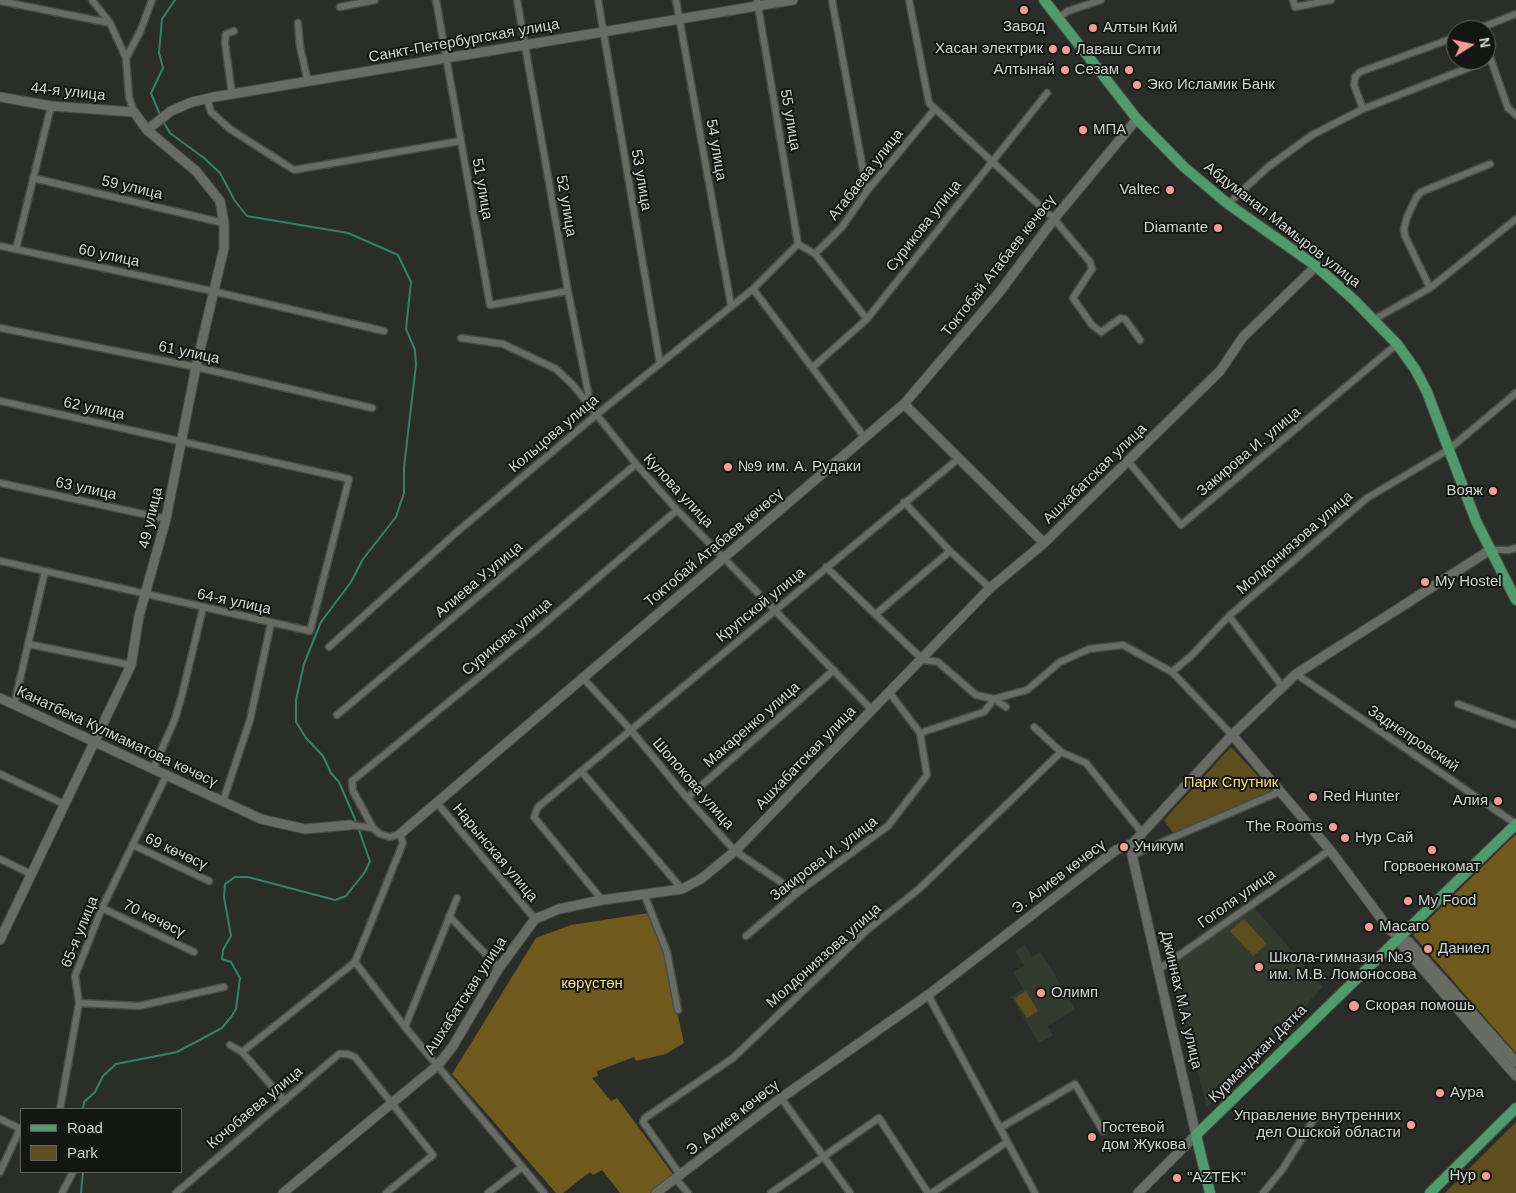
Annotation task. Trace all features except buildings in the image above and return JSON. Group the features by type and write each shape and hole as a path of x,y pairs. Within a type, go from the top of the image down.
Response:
{"main road":[{"name":"Абдуманап Мамыров улица","path":"1044,0 1136,120 1184,167 1228,204 1316,266 1397,344 1415,369 1427,392 1476,521 1516,600"},
{"name":"Курманджан Датка","path":"1196,1135 1516,824"},
{"path":"1430,1193 1516,1108"},
{"name":"Джиннах М.А. улица","path":"1196,1135 1210,1193"}],"street":[{"path":"92,0 110,23 126,58 129,97 134,112"},
{"path":"126,58 140,32 152,0"},
{"path":"340,7 375,0"},
{"name":"51 улица","path":"436,0 490,305 568,291"},
{"name":"52 улица","path":"517,0 587,397 596,414"},
{"name":"53 улица","path":"598,0 660,364"},
{"name":"54 улица","path":"676,0 731,305"},
{"name":"Санкт-Петербургская улица","path":"147,130 171,111 207,99 679,20 758,3 793,0"},
{"path":"832,0 867,191"},
{"path":"909,0 929,103 934,110 1054,219 1092,266 1075,293 1074,301 1097,330 1105,331 1121,318 1125,319 1140,340"},
{"path":"1058,18 1068,11 1101,0"},
{"path":"1293,0 1295,7 1331,0"},
{"path":"0,1 110,23"},
{"name":"55 улица","path":"758,3 798,244"},
{"path":"1496,22 1516,14"},
{"path":"298,23 300,47 308,82"},
{"path":"232,94 224,43 226,34 234,31"},
{"path":"1363,109 1354,85 1355,77 1360,72 1446,41"},
{"path":"1228,204 1268,167 1312,135 1363,109 1461,70"},
{"path":"1495,70 1508,108 1516,115"},
{"name":"Сурикова улица","path":"813,367 866,319 1047,93"},
{"name":"44-я улица","path":"0,97 51,106 134,112"},
{"path":"207,99 211,112 230,129 294,170 460,141"},
{"path":"16,249 51,106"},
{"name":"Атабаева улица","path":"815,254 842,227 867,191 934,110"},
{"name":"49 улица","path":"0,940 131,665 139,616 166,519 212,291 224,248 224,223 220,202 196,171 147,130 134,112"},
{"name":"Токтобай Атабаев көчөсү","path":"400,834 904,404 998,294 1054,219 1136,120"},
{"path":"1430,288 1405,236 1404,230 1407,217 1416,198 1421,192 1490,164"},
{"name":"59 улица","path":"33,178 224,223"},
{"path":"1373,320 1430,288 1516,219"},
{"path":"798,244 815,254 866,319"},
{"name":"Кольцова улица","path":"329,647 458,532 596,414 753,289 798,244"},
{"name":"60 улица","path":"0,246 212,291 384,331"},
{"name":"Ашхабатская улица","path":"283,1193 438,1066 453,1046 499,968 535,919 559,909 602,900 682,889 701,879 735,851 889,692 923,660 990,588 1044,543 1220,371 1243,337 1316,266"},
{"path":"753,289 865,438"},
{"name":"61 улица","path":"0,328 196,367 372,408"},
{"path":"461,338 503,344 556,369 573,385 596,414"},
{"name":"Закирова И. улица","path":"1128,461 1181,525 1397,344"},
{"name":"Молдониязова улица","path":"1172,672 1191,656 1229,616 1367,498 1448,450 1516,393"},
{"name":"62 улица","path":"0,401 349,480"},
{"path":"904,404 1044,543"},
{"name":"Кулова улица","path":"596,414 636,464 677,510 872,710"},
{"name":"Крупской улица","path":"602,900 534,817 538,806 958,459"},
{"name":"Алиева У.улица","path":"337,715 636,464"},
{"name":"64-я улица","path":"0,561 310,631 349,480"},
{"name":"63 улица","path":"0,483 166,519"},
{"path":"904,502 950,551 990,588"},
{"name":"Сурикова улица","path":"370,827 352,792 352,781 538,629 677,510"},
{"name":"Э. Алиев көчөсү","path":"656,1193 781,1098 928,995 1116,850 1133,843 1232,735 1296,674 1490,550 1516,548"},
{"path":"876,614 950,551"},
{"path":"826,568 923,660 938,662 976,695 994,699 1006,707"},
{"path":"14,705 45,571"},
{"path":"153,770 175,719 203,608"},
{"path":"1229,616 1282,686"},
{"name":"Канатбека Кулмаматова көчөсү","path":"223,801 250,720 271,622"},
{"path":"28,644 131,665"},
{"path":"920,733 984,712 994,699 1027,690 1060,662 1102,646 1123,645 1172,672 1232,735 1330,850 1390,929 1399,938 1409,942 1516,1062"},
{"name":"Макаренко улица","path":"687,798 834,670"},
{"name":"Заднепровский","path":"1296,674 1516,824"},
{"name":"Шопокова улица","path":"582,677 630,729 687,798 735,851 797,893"},
{"name":"Закирова И. улица","path":"746,936 797,893 888,826 927,775 920,733 889,692"},
{"name":"Канатбека Кулмаматова көчөсү","path":"0,698 261,819 305,829 350,825"},
{"path":"1458,704 1516,725"},
{"path":"1034,727 1061,752 1086,763 1143,834"},
{"name":"Молдониязова улица","path":"678,1178 643,1122 645,1118 733,1058 866,931 919,889 1061,752"},
{"path":"581,771 682,889"},
{"path":"0,774 64,804"},
{"name":"65-я улица","path":"60,1108 78,1003 75,976 102,908 166,776"},
{"path":"1132,855 1279,792"},
{"name":"Нарынская улица","path":"437,803 535,919"},
{"path":"242,1052 355,962 403,843 400,834 390,837 380,834 370,827 350,825"},
{"name":"Джиннах М.А. улица","path":"1133,843 1132,855 1196,1135"},
{"name":"69 көчөсү","path":"133,845 209,881"},
{"name":"Гоголя улица","path":"1158,970 1330,850"},
{"path":"0,859 31,874"},
{"path":"644,894 667,952 678,1010"},
{"path":"405,1027 456,898"},
{"name":"70 көчөсү","path":"102,908 194,952"},
{"path":"449,916 499,968"},
{"path":"1399,938 1400,943 1516,1076"},
{"path":"355,962 405,1027 544,1193"},
{"path":"78,1003 139,1006 224,987"},
{"path":"928,995 1035,1193"},
{"path":"230,1045 242,1052 285,1100"},
{"name":"Кочобаева улица","path":"176,1193 340,1054 355,1057 392,1103"},
{"path":"1000,1128 1075,1084 1103,1131"},
{"path":"781,1098 850,1193"},
{"path":"386,1193 432,1155 392,1103"},
{"path":"771,1193 878,1118 930,1193 1007,1142"},
{"path":"0,1119 20,1129 0,1172"},
{"path":"1264,1193 1282,1170 1314,1119"},
{"name":"Курманджан Датка","path":"1138,1193 1196,1135"},
{"path":"488,1193 522,1167"},
{"path":"62,1193 72,1173"},
{"path":"678,1178 688,1193"}],"shaded area":[{"path":"1253,906 1323,987 1207,1107 1187,1035 1193,1031 1184,1021 1172,965"},
{"name":"Олимп","path":"1025,945 1032,957 1041,952 1075,1009 1048,1026 1053,1035 1039,1043 1011,997 1023,989 1013,972 1024,966 1015,951"}],"green space":[{"name":"Парк Спутник","path":"1231,747 1272,791 1173,833 1164,820"},
{"path":"1516,834 1516,1053 1413,935"},
{"name":"көрүстөн","path":"648,913 664,953 684,1043 666,1054 636,1061 634,1057 597,1071 598,1076 592,1078 611,1101 617,1098 675,1177 650,1193 620,1193 602,1170 593,1175 590,1172 563,1193 556,1193 452,1074 536,938 571,925"},
{"path":"1244,919 1267,944 1253,956 1230,931"},
{"path":"1026,991 1038,1011 1027,1018 1014,998"},
{"path":"1516,1122 1516,1193 1445,1193"}],"waterway":[{"path":"160,115 151,93 163,68 159,53 162,19 175,0"},
{"path":"83,1108 84,1102 95,1092 103,1076 116,1064 177,1052 222,1028 231,1017 236,1009 240,978 231,962 222,959 223,950 231,936 224,897 225,884 235,877 248,877 335,900 346,896 365,872 370,861 339,782 331,773 323,756 306,738 296,722 296,700 304,664 321,622 351,582 363,559 396,517 404,493 404,467 416,365 415,350 406,329 411,282 398,255 348,233 247,216 235,201 220,173 204,158 170,133 163,121"},
{"path":"81,1193 83,1173"}],"place":[{"name":"Завод","path":"1024,10"},
{"name":"Алтын Кий","path":"1093,28"},
{"name":"Хасан электрик","path":"1053,49"},
{"name":"Лаваш Сити","path":"1066,50"},
{"name":"Алтынай","path":"1065,70"},
{"name":"Сезам","path":"1129,70"},
{"name":"Эко Исламик Банк","path":"1137,85"},
{"name":"МПА","path":"1083,130"},
{"name":"Valtec","path":"1170,190"},
{"name":"Diamante","path":"1218,228"},
{"name":"№9 им. А. Рудаки","path":"728,467"},
{"name":"Вояж","path":"1493,491"},
{"name":"My Hostel","path":"1425,582"},
{"name":"Red Hunter","path":"1313,797"},
{"name":"Алия","path":"1498,801"},
{"name":"The Rooms","path":"1333,827"},
{"name":"Нур Сай","path":"1345,838"},
{"name":"Уникум","path":"1124,847"},
{"name":"Горвоенкомат","path":"1432,850"},
{"name":"My Food","path":"1408,901"},
{"name":"Масаго","path":"1369,927"},
{"name":"Даниел","path":"1428,949"},
{"name":"Школа-гимназия №3 им. М.В. Ломоносова","path":"1259,967"},
{"name":"Олимп","path":"1041,993"},
{"name":"Скорая помошь","path":"1354,1006"},
{"name":"Аура","path":"1440,1093"},
{"name":"Управление внутренних дел Ошской области","path":"1411,1125"},
{"name":"Гостевой дом Жукова","path":"1092,1137"},
{"name":"Нур","path":"1486,1176"},
{"name":"\"AZTEK\"","path":"1177,1178"}]}
